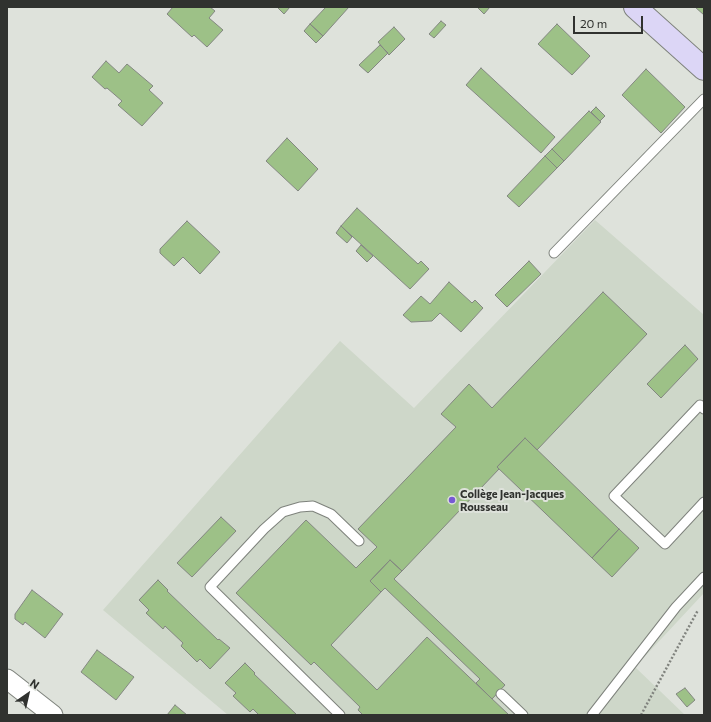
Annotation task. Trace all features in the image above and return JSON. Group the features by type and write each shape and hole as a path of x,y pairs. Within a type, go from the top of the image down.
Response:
{"street":[{"path":"635,7 704,69"},
{"path":"7,679 53,715"}],"lane":[{"path":"554,253 704,99"},
{"path":"704,409 700,405 614,496 665,544 704,502"},
{"path":"340,715 210,587 264,529 283,512 300,507 313,506 331,514 358,541"},
{"path":"592,715 676,607 704,577"},
{"path":"501,694 523,715"}],"path":[{"path":"641,715 700,606"}],"shaded area":[{"name":"Collège Jean-Jacques Rousseau","path":"595,220 704,315 704,593 635,667 685,715 228,715 103,610 340,341 414,408"}],"building":[{"path":"173,7 210,7 215,11 209,18 223,30 207,47 194,35 192,37 167,14"},
{"path":"277,7 290,7 284,14"},
{"path":"326,7 349,7 323,36 310,24"},
{"path":"477,7 490,7 484,14"},
{"path":"695,7 704,7 704,15"},
{"path":"441,21 446,25 434,38 429,34"},
{"path":"310,24 323,36 316,43 304,31"},
{"path":"557,24 590,56 572,75 538,44"},
{"path":"394,27 405,39 389,55 378,42"},
{"path":"380,45 388,53 368,73 359,65"},
{"path":"106,61 119,73 127,64 153,86 149,90 163,103 142,126 118,105 122,101 107,88 105,89 92,77"},
{"path":"481,68 555,137 541,153 466,85"},
{"path":"646,69 685,107 661,133 622,95"},
{"path":"596,107 605,116 600,121 591,112"},
{"path":"589,111 601,122 564,161 552,149"},
{"path":"287,138 318,169 298,191 266,161"},
{"path":"552,149 564,161 557,168 545,156"},
{"path":"545,156 557,168 519,207 507,196"},
{"path":"357,208 418,264 421,261 429,269 410,289 341,226"},
{"path":"187,221 220,252 200,274 183,257 174,266 160,253 160,249"},
{"path":"341,226 352,237 347,243 336,233"},
{"path":"361,245 373,256 367,262 356,251"},
{"path":"529,261 541,274 507,307 495,295"},
{"path":"449,282 472,303 475,300 483,308 461,332 440,313 432,321 411,322 403,315 421,296 430,304"},
{"path":"603,292 647,334 537,450 525,438 497,467 499,469 402,571 390,560 370,581 381,592 331,645 377,690 427,637 509,715 363,715 358,710 360,707 314,662 311,665 236,593 306,520 356,568 377,547 358,529 456,427 441,414 469,384 492,408"},
{"path":"685,345 698,359 661,398 647,384"},
{"path":"525,438 619,529 592,558 497,467"},
{"path":"221,517 236,531 192,577 177,563"},
{"path":"619,529 639,548 612,577 592,558"},
{"path":"390,560 402,571 394,579 505,685 492,699 476,683 480,679 385,588 381,592 370,581"},
{"path":"158,580 168,590 167,591 218,640 219,639 230,648 210,669 200,659 197,662 181,646 183,643 165,626 163,629 146,613 149,610 139,600"},
{"path":"32,590 63,614 45,638 25,622 23,625 15,619 15,614"},
{"path":"97,650 134,677 116,700 81,672"},
{"path":"245,663 255,673 254,674 297,715 259,715 253,709 250,712 233,696 236,693 225,683"},
{"path":"685,688 695,700 687,707 676,694"},
{"path":"175,705 187,715 167,715"}],"place":[{"name":"Collège Jean-Jacques Rousseau","path":"452,500"}]}
